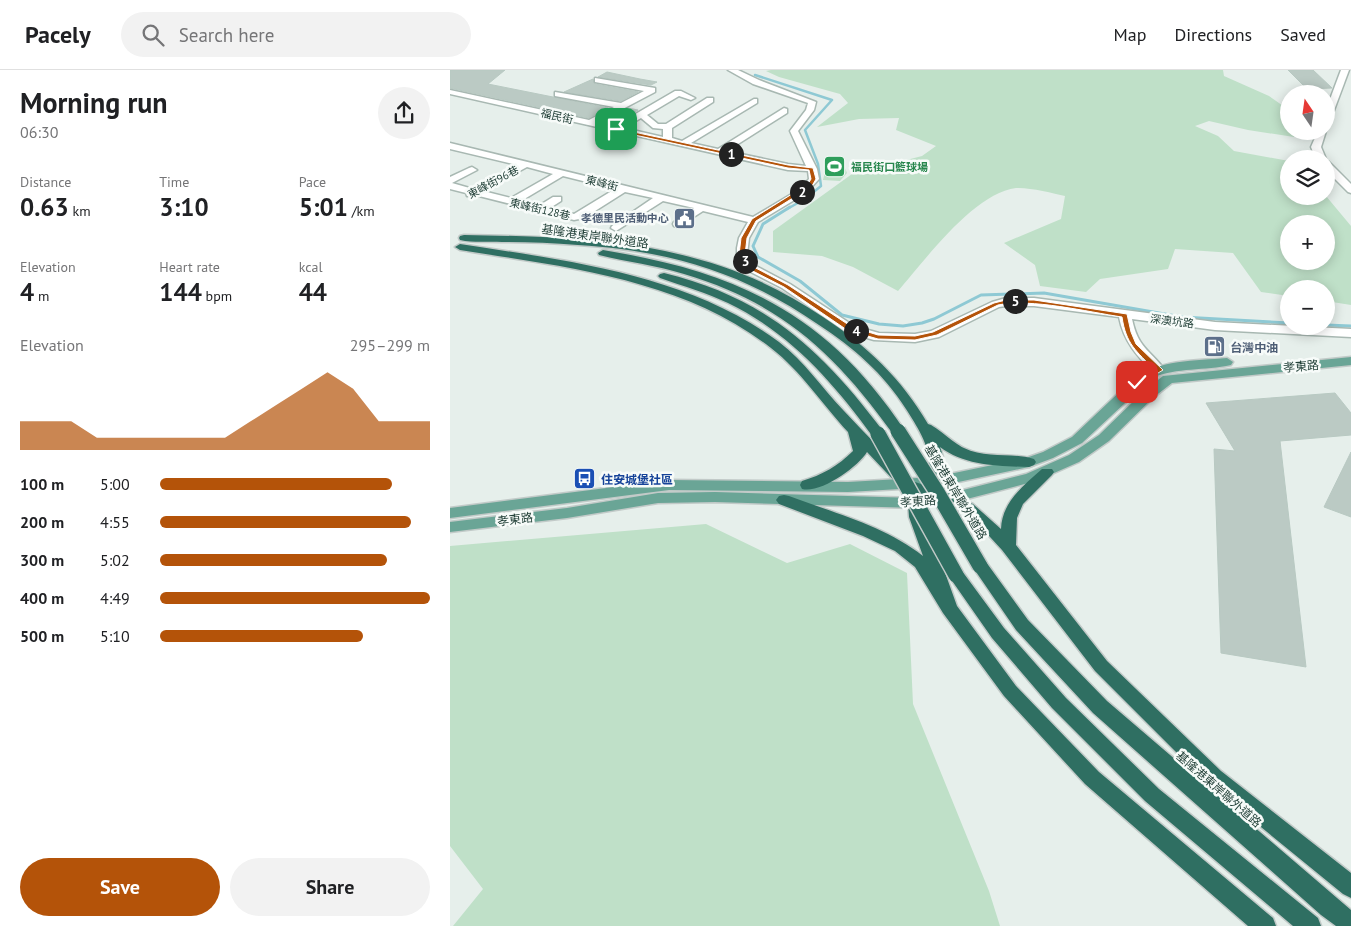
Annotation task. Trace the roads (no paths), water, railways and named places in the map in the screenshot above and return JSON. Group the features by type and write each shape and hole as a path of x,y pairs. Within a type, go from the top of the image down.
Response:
{"highway":[{"name":"基隆港東岸聯外道路","path":"450,237 458,244 587,259 630,266 680,280 716,293 753,310 780,328 810,352 843,387 878,434 956,575 998,633 1046,689 1145,789 1310,926"},
{"path":"458,244 532,238 634,246 681,256 717,267 765,286 838,330 868,356 908,401 932,432 958,452 989,461 1029,462"},
{"name":"基隆港東岸聯外道路","path":"458,244 540,245 626,256 694,273 763,301 815,336 860,381 898,431 938,492 980,566 1022,625 1100,707 1329,907 1351,924"},
{"path":"458,244 586,267 655,285 700,302 734,318 775,345 907,485 926,492"},
{"path":"908,401 938,455 917,517 949,608"},
{"path":"808,485 829,478 845,468 860,452 859,443 853,432 839,414"},
{"path":"1008,546 1010,518 1017,501 1047,472"},
{"path":"946,498 968,508 984,521 1008,546 1050,602 1108,673 1214,777 1351,887"},
{"path":"784,500 869,532 901,547 921,563 949,608 1010,691 1092,778 1265,926"}],"main road":[{"name":"孝東路","path":"450,527 567,513 658,498 714,497 784,500 926,492 1029,462 1077,440 1102,418 1137,382 1159,370 1180,366 1351,351"},
{"name":"孝東路","path":"926,492 946,498 1004,486 1047,472 1095,445 1156,387 1168,379 1351,361"},
{"name":"孝東路","path":"450,513 669,486 808,485 848,487 907,485"}],"street":[{"path":"732,70 756,82 812,102 810,110 794,131 812,169 814,179 810,185 754,220"},
{"path":"1335,99 1345,70"},
{"path":"590,123 652,90 598,80"},
{"name":"福民街","path":"450,92 788,167 812,169"},
{"path":"616,129 678,93 691,98"},
{"path":"558,94 622,106"},
{"path":"450,101 464,95"},
{"path":"641,114 656,126 668,127 710,100"},
{"path":"683,144 754,101"},
{"path":"719,152 784,111"},
{"path":"667,140 668,127"},
{"name":"東峰街","path":"450,146 754,220"},
{"path":"450,157 466,150"},
{"name":"東峰街96巷","path":"460,199 526,164"},
{"path":"450,182 472,170"},
{"path":"1335,174 1349,172"},
{"path":"511,202 562,173"},
{"path":"1335,174 1351,190"},
{"name":"東峰街128巷","path":"450,186 574,217 580,216 624,188"},
{"path":"616,228 662,197"},
{"path":"540,210 557,199"},
{"path":"678,224 702,207"},
{"name":"深澳坑路","path":"754,220 744,238 742,248 742,255 747,266 786,286 838,322 861,333 894,338 915,338 934,334 996,304 1006,302 1034,302 1215,326 1351,333"},
{"path":"1125,315 1133,345 1159,370"}],"waterway":[{"path":"755,75 832,100 805,130 818,164 821,186 805,199 787,209"},
{"path":"790,207 763,224 753,246 758,257 800,281 842,315 879,324 903,326 922,323 934,319 981,295 1044,293 1182,317 1280,322"},
{"path":"1335,325 1351,326"}],"place":[{"name":"福民街口籃球場","path":"835,167"},
{"name":"孝德里民活動中心","path":"685,218"},
{"name":"台灣中油","path":"1214,347"},
{"name":"住安城堡社區","path":"585,479"}]}
